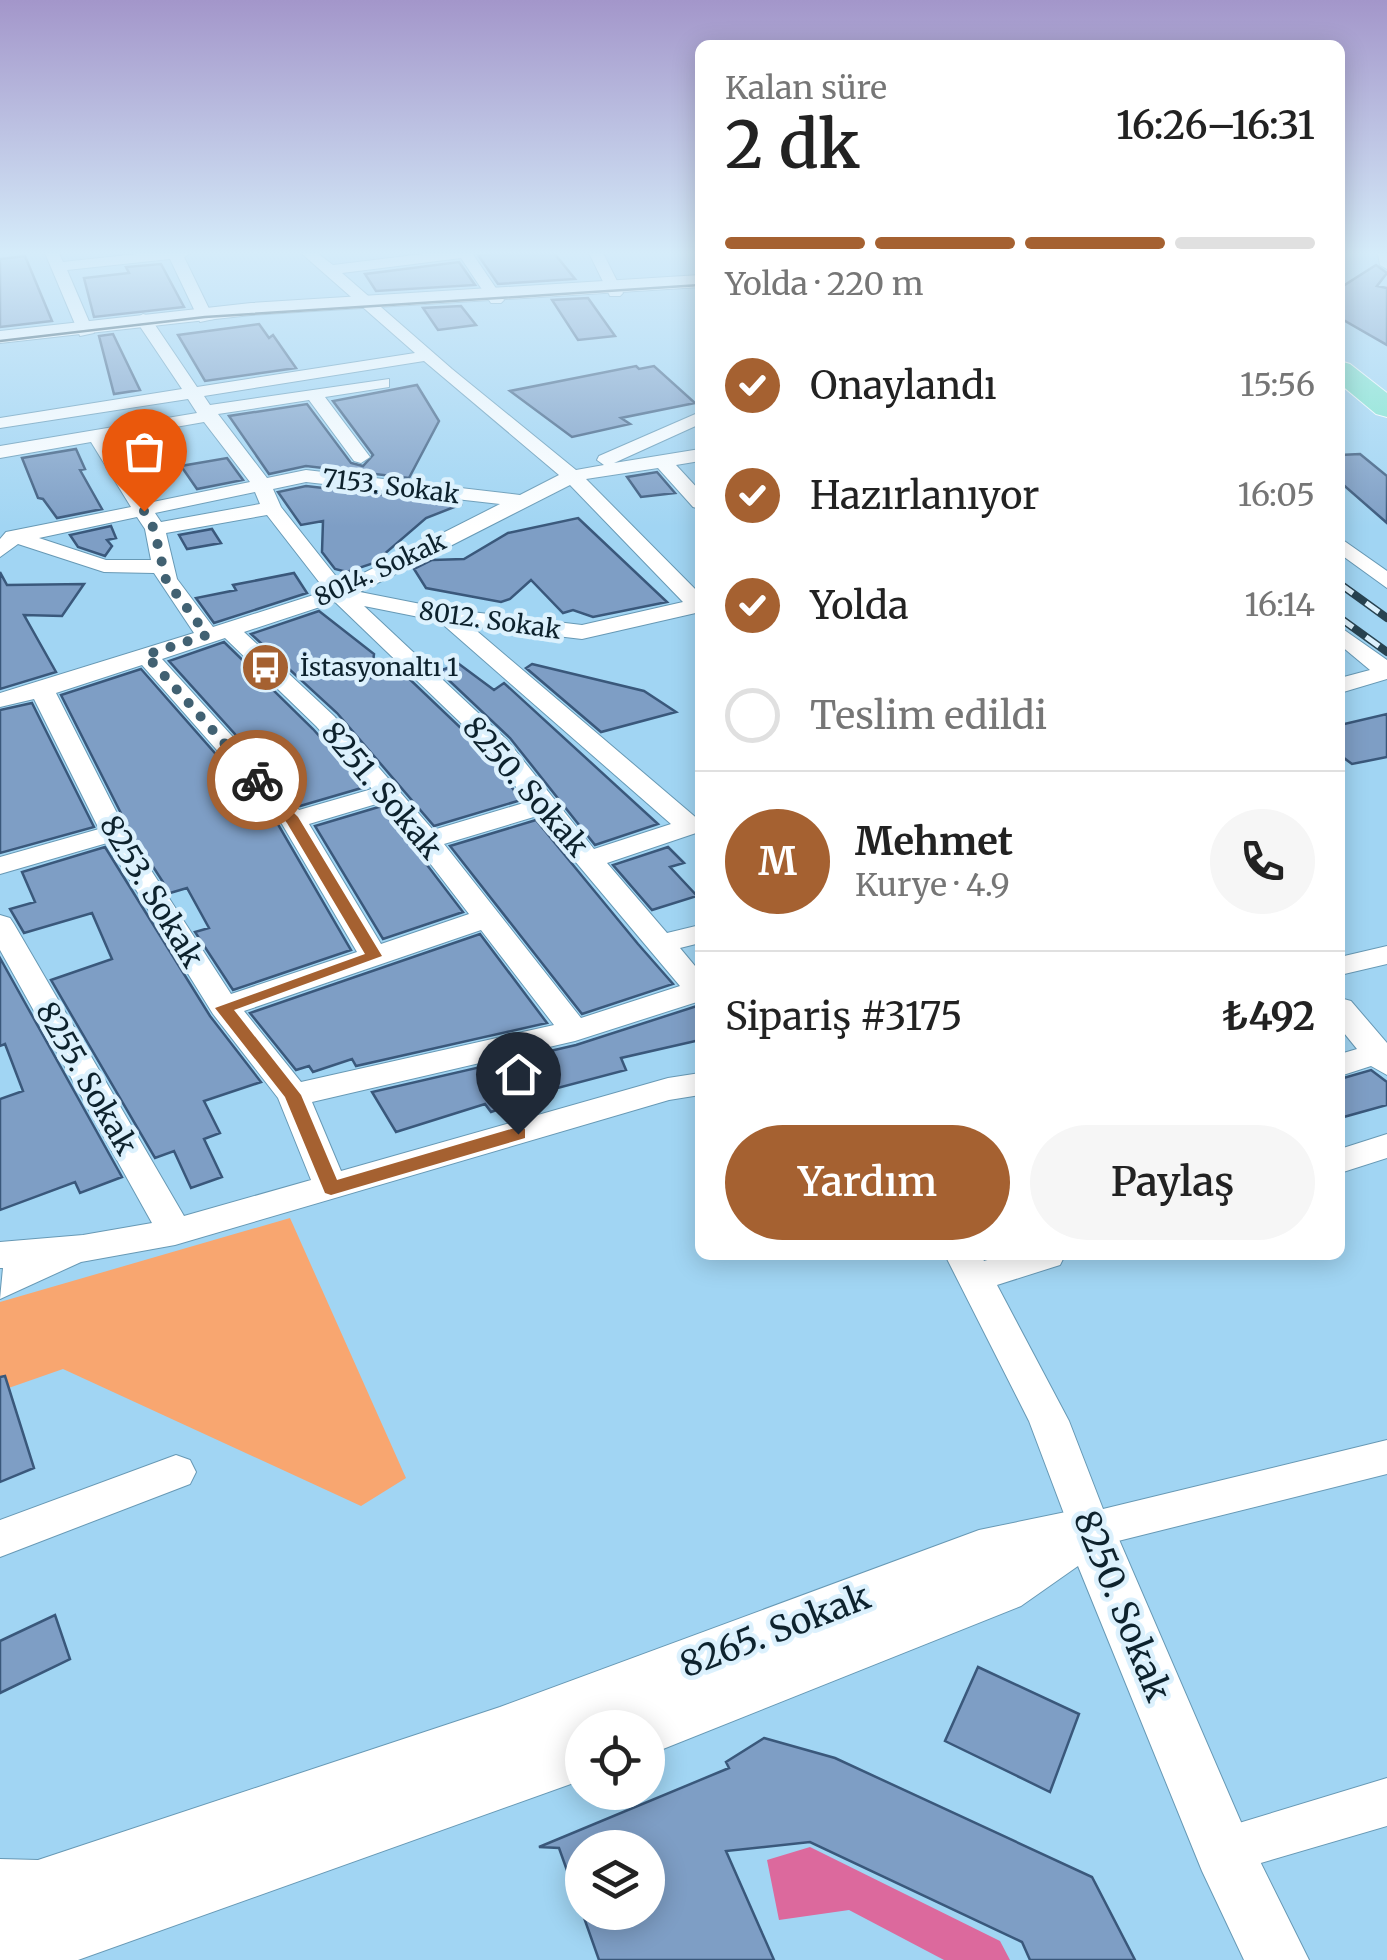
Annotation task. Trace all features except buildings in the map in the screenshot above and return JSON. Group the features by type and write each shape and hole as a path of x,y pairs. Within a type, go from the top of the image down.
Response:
{"highway":[{"path":"1345,352 1387,384"},
{"path":"1345,374 1387,408"}],"street":[{"name":"8250. Sokak","path":"160,344 260,482 272,508 339,594 498,746 695,985"},
{"path":"415,344 572,476 695,601"},
{"path":"0,423 427,356"},
{"path":"0,452 313,394 446,374"},
{"path":"313,394 360,457"},
{"path":"43,416 63,442"},
{"path":"572,476 695,419"},
{"path":"96,436 149,519"},
{"name":"8014. Sokak","path":"0,700 339,594 572,476 695,456"},
{"path":"662,461 695,497"},
{"name":"7153. Sokak","path":"149,519 260,482 306,476 522,501"},
{"path":"5,540 149,519 272,508"},
{"name":"8251. Sokak","path":"149,519 166,580 217,632 325,721 428,840 484,919 575,1031"},
{"path":"5,540 104,566 163,567"},
{"path":"1345,548 1387,582"},
{"name":"8012. Sokak","path":"339,594 446,616 582,632 695,606"},
{"path":"446,616 690,826 590,860"},
{"path":"1345,638 1387,672"},
{"path":"146,655 293,820 374,956"},
{"path":"1345,685 1387,672"},
{"name":"8253. Sokak","path":"42,690 114,833 224,1008 292,1095 331,1188"},
{"path":"293,820 389,792"},
{"path":"428,840 544,806"},
{"path":"0,866 114,833"},
{"path":"224,1008 484,919"},
{"name":"8255. Sokak","path":"0,924 175,1232"},
{"path":"660,944 695,935"},
{"path":"1345,965 1387,954"},
{"path":"292,1095 575,1031 695,993"},
{"path":"1345,1014 1382,1059"},
{"path":"1345,1063 1382,1059"},
{"path":"0,1255 83,1248 175,1232 668,1089 695,1085"},
{"path":"1345,1159 1387,1146"},
{"path":"0,1285 83,1248"},
{"path":"969,1267 1014,1260"},
{"name":"8250. Sokak","path":"969,1267 1049,1421 1223,1850 1277,1960"},
{"path":"1090,1530 1387,1457"},
{"path":"0,1539 176,1472"},
{"name":"8265. Sokak","path":"665,1721 1002,1589 1090,1530"},
{"name":"8265. Sokak","path":"0,1890 38,1891 500,1735 979,1554 1090,1530"},
{"path":"0,1944 31,1945 565,1758"},
{"path":"1223,1850 1387,1802"}],"shaded area":[{"path":"290,1218 406,1478 361,1506 63,1369 0,1391 0,1302"},
{"path":"810,1847 1000,1941 1010,1960 944,1960 849,1910 779,1920 767,1860"}],"railway":[{"path":"1345,588 1387,618"},
{"path":"1345,622 1387,652"}],"way so far":[{"path":"144,511 154,529 166,580 207,635 146,655 257,780"}],"place":[{"name":"İstasyonaltı 1","path":"265,667"}],"route":[{"path":"257,780 293,820 374,956 224,1008 292,1095 331,1188 518,1134"}]}
